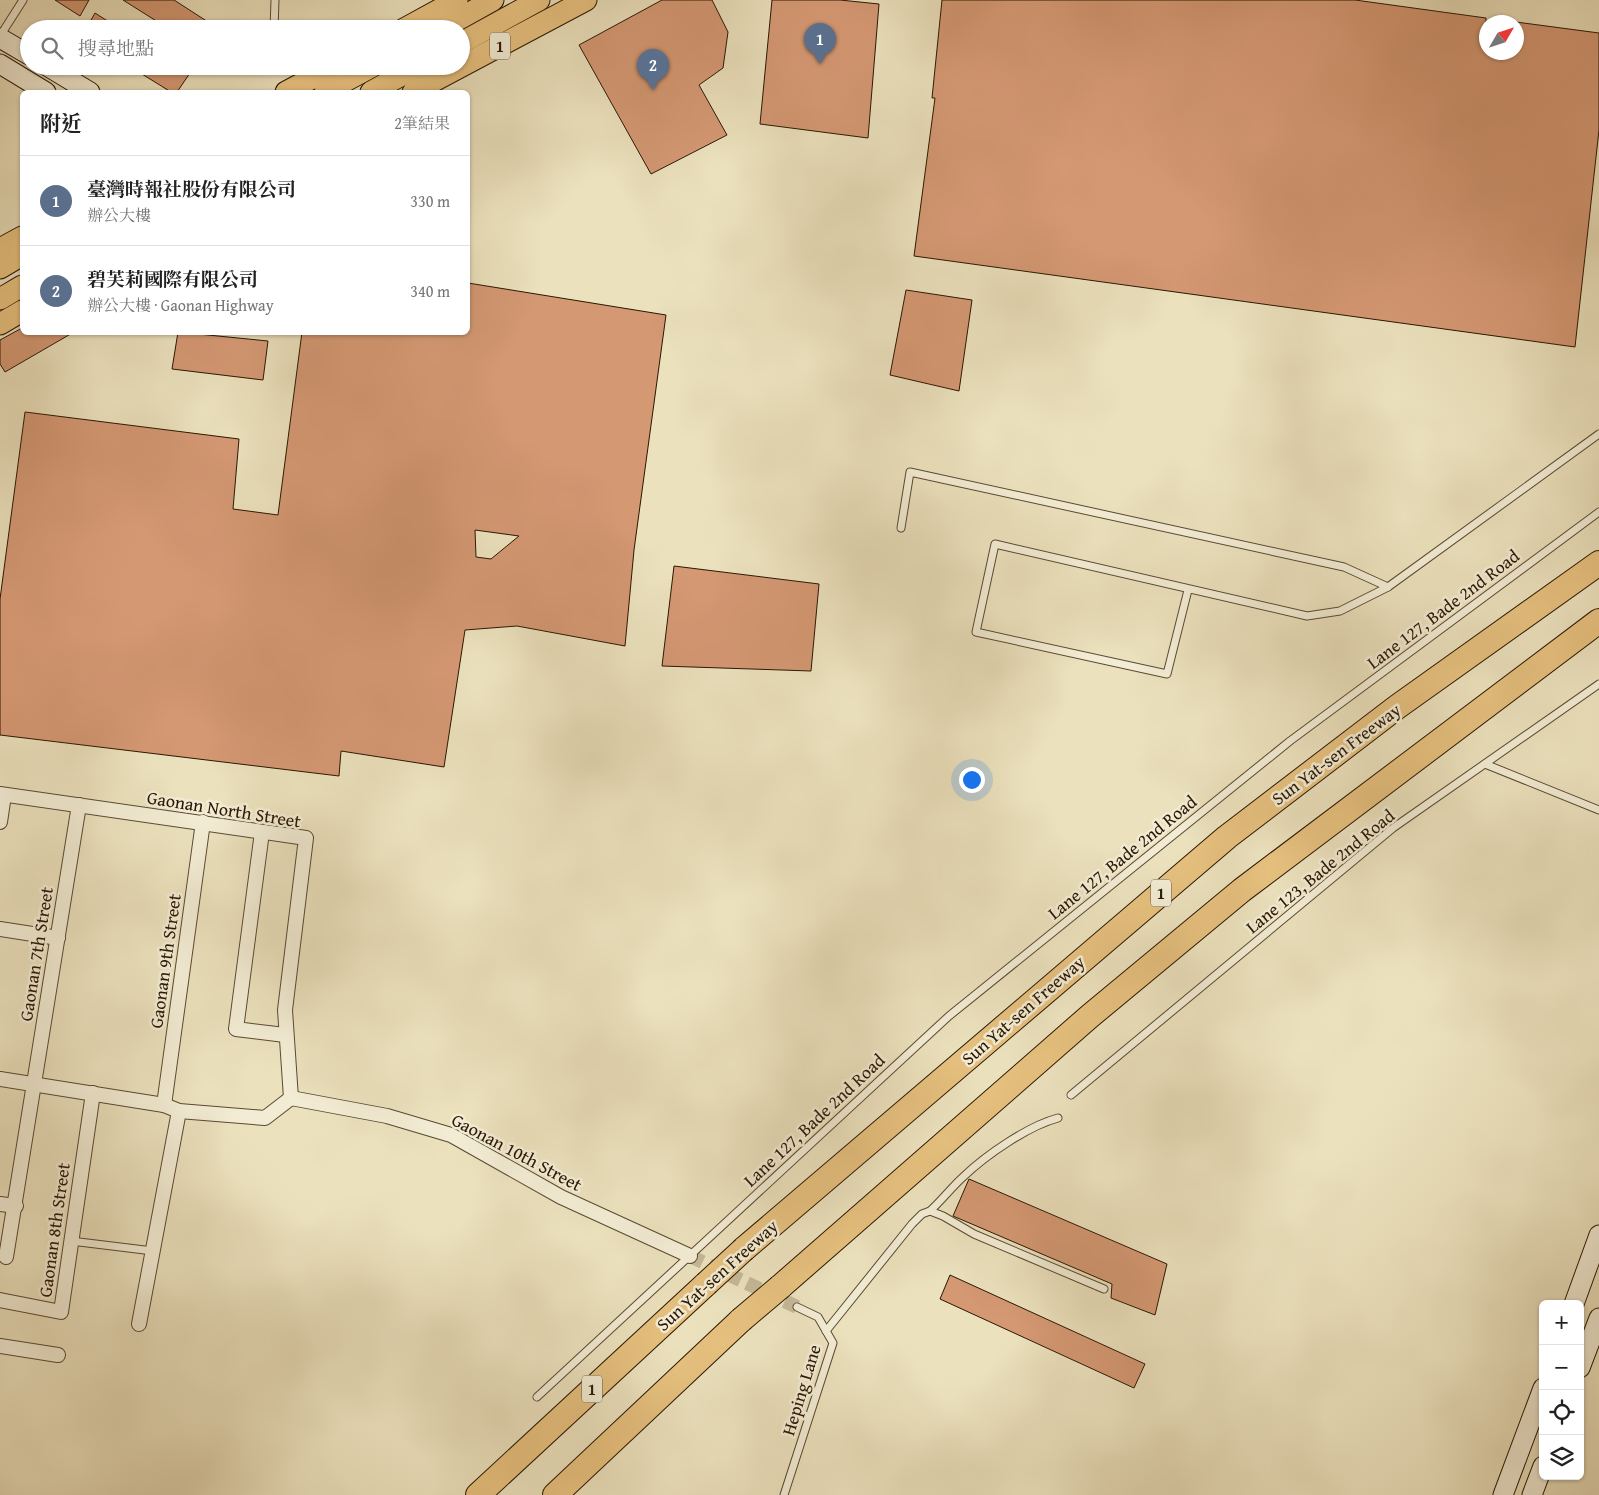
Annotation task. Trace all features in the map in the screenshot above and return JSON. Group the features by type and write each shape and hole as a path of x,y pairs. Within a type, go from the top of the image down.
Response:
{"highway":[{"name":"Sun Yat-sen Freeway","path":"478,1495 744,1249 1227,837 1397,707 1599,563"},
{"path":"555,1495 741,1320 1090,1016 1242,890 1599,621"}],"main road":[{"path":"420,20 457,0"},
{"path":"457,20 493,0"},
{"name":"1","path":"470,38 539,0"},
{"name":"1","path":"470,62 586,0"},
{"path":"290,90 318,75"},
{"path":"329,90 356,75"},
{"path":"375,90 402,75"},
{"name":"1","path":"417,90 445,75"},
{"path":"0,249 20,238"},
{"path":"0,268 20,256"},
{"path":"0,299 20,287"},
{"path":"0,324 20,312"}],"street":[{"path":"0,37 20,50"},
{"path":"0,64 43,90"},
{"path":"62,75 87,90"},
{"path":"0,822 2,795"},
{"name":"Gaonan North Street","path":"2,795 306,838 285,1010 285,1035 291,1098"},
{"name":"Gaonan 7th Street","path":"6,1257 16,1206 33,1084 79,805"},
{"name":"Gaonan 9th Street","path":"164,1105 203,822"},
{"path":"262,832 236,1030 285,1035"},
{"path":"0,929 58,938"},
{"path":"0,1078 164,1105 179,1111 265,1118 291,1098"},
{"name":"Gaonan 8th Street","path":"0,1300 61,1312 93,1093"},
{"name":"Gaonan 10th Street","path":"291,1098 387,1116 450,1135 561,1198 690,1256"},
{"path":"139,1324 179,1111"},
{"path":"0,1204 16,1206"},
{"path":"1575,1300 1599,1235"},
{"path":"1584,1357 1599,1318"},
{"path":"0,1346 58,1355"},
{"path":"1503,1495 1542,1390"},
{"path":"1532,1495 1539,1477"}],"lane":[{"path":"0,37 23,0"},
{"path":"274,20 275,0"},
{"path":"1188,590 1167,674 976,632 995,544 1307,616 1340,610 1388,587 1599,434"},
{"path":"901,528 910,472 1344,567 1388,587"},
{"name":"Lane 127, Bade 2nd Road","path":"537,1397 949,1016 1290,741 1599,512"},
{"name":"Lane 123, Bade 2nd Road","path":"1072,1095 1393,828 1599,684"},
{"path":"1485,764 1599,810"},
{"path":"826,1331 922,1214 930,1211 962,1178 1007,1144 1047,1121 1058,1118"},
{"path":"930,1211 943,1216 974,1234 1104,1289"},
{"path":"71,1241 153,1251"},
{"name":"Heping Lane","path":"784,1495 832,1343 818,1317 798,1307"}],"building":[{"path":"55,0 89,0 80,16"},
{"path":"123,0 174,0 205,20 155,20"},
{"path":"662,0 712,0 728,32 723,68 699,85 727,135 651,174 579,45"},
{"path":"772,0 840,0 879,4 868,138 760,124"},
{"path":"942,0 1355,0 1479,17 1479,60 1524,60 1524,23 1599,33 1599,130 1575,347 914,256 935,98 932,98"},
{"path":"95,13 106,20 91,20"},
{"path":"144,75 189,75 178,90 168,90"},
{"path":"470,283 666,315 634,550 625,646 517,626 465,630 444,767 341,751 339,776 0,735 0,599 25,412 239,439 233,509 278,515 302,335 470,335","holes":["475,530 519,536 491,559 476,557"]},
{"path":"906,290 972,300 959,391 890,375"},
{"path":"20,329 20,335 69,335 5,372 0,364 0,340"},
{"path":"178,335 208,335 268,341 263,380 172,369"},
{"path":"674,566 819,584 811,671 662,666"},
{"path":"969,1179 1167,1264 1155,1315 1111,1298 1112,1284 953,1216"},
{"path":"950,1275 1145,1364 1134,1388 940,1299"}],"tunnel":[{"path":"690,1256 797,1307"}],"place":[{"name":"臺灣時報社股份有限公司","path":"820,64"},
{"name":"碧芙莉國際有限公司","path":"653,90"}]}
